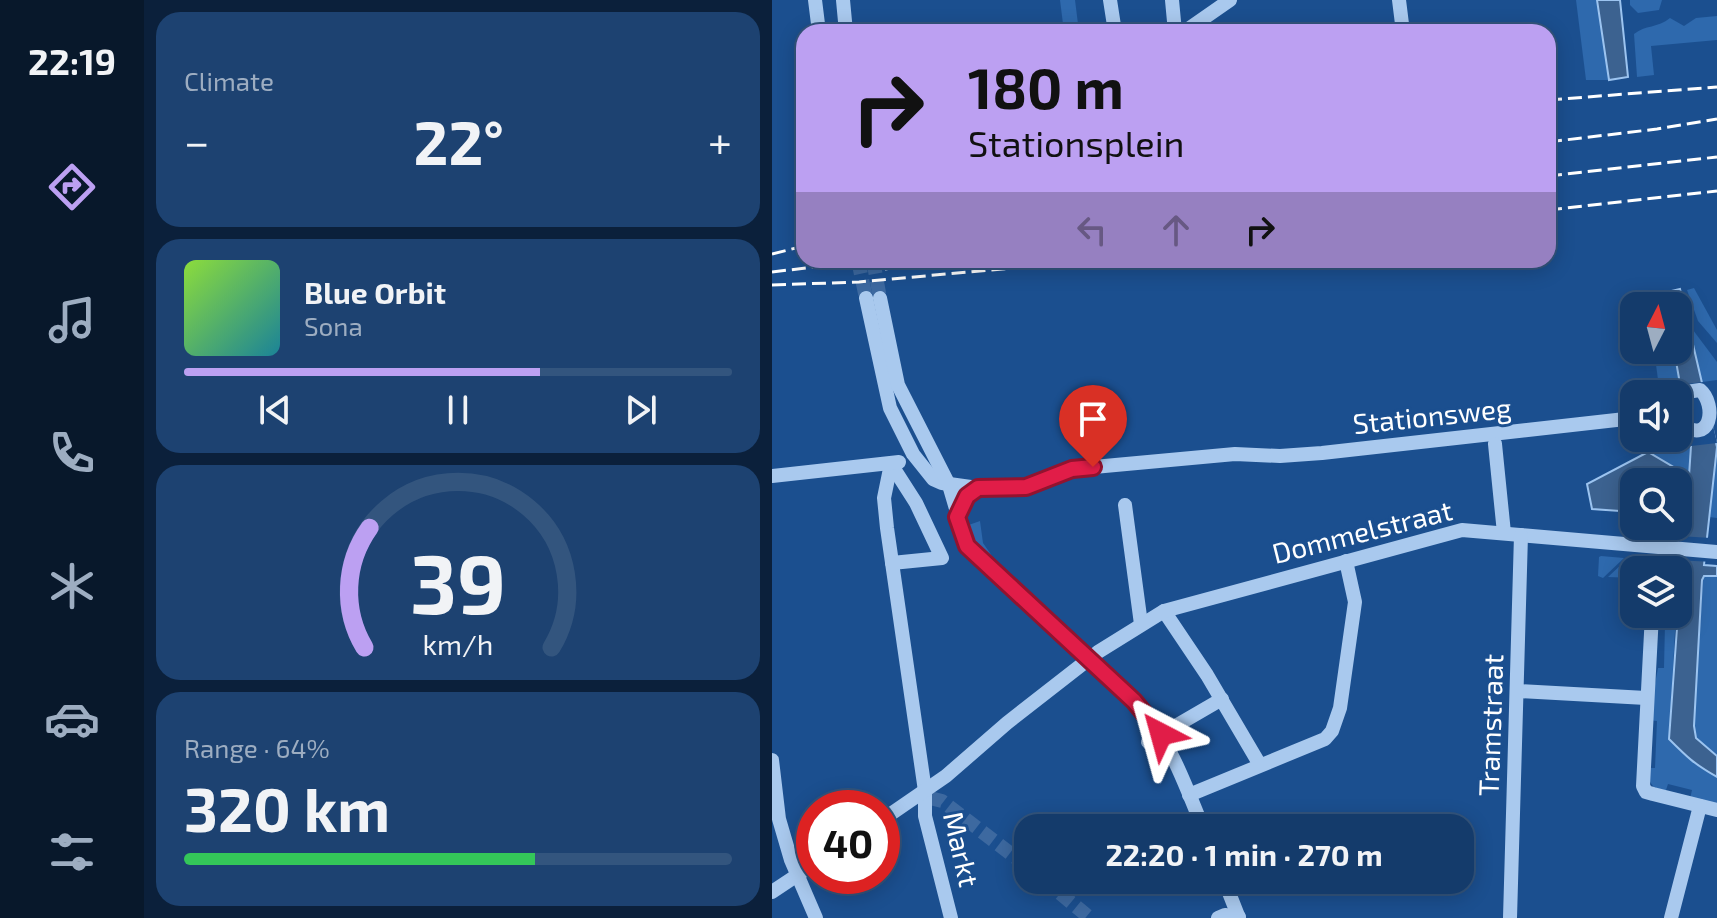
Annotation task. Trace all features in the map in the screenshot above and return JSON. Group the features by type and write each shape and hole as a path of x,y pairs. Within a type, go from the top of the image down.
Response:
{"street":[{"path":"815,0 818,24"},
{"path":"843,0 845,24"},
{"path":"1110,0 1114,24"},
{"path":"1172,0 1174,24"},
{"path":"1196,24 1230,0"},
{"path":"1399,0 1402,24"},
{"path":"949,485 933,479 913,454 896,423 884,390 873,298 898,385 949,485 967,546 1134,701 1197,814"},
{"path":"1692,391 1695,389 1712,399 1717,412 1714,422 1702,431 1692,428"},
{"name":"Stationsweg","path":"949,485 1026,487 1072,469 1235,454 1280,456 1322,453 1620,420"},
{"path":"1495,448 1504,533"},
{"path":"772,476 895,463 942,558 892,563"},
{"name":"Markt","path":"895,463 884,498 927,794 925,816 951,918"},
{"path":"957,517 967,496 978,488"},
{"path":"1125,505 1141,624"},
{"name":"Dommelstraat","path":"900,810 927,794 1090,660 1164,611 1462,530 1715,552"},
{"name":"Tramstraat","path":"1510,918 1521,535"},
{"path":"1189,795 1325,739 1336,724 1355,602 1346,561"},
{"path":"1164,611 1222,699 1260,765"},
{"path":"1651,628 1643,786 1646,792 1717,810"},
{"path":"1518,691 1646,698"},
{"path":"1155,738 1222,699"},
{"path":"772,760 779,819 796,869"},
{"path":"1671,918 1700,806"},
{"path":"772,892 796,876"},
{"path":"806,894 816,918"},
{"path":"1230,894 1239,918"},
{"path":"1218,918 1225,915 1239,918"}],"shaded area":[{"path":"1060,0 1075,0 1078,24 1063,24"},
{"path":"1576,0 1597,0 1609,80 1586,80"},
{"path":"1597,0 1620,0 1628,77 1609,80"},
{"path":"1630,0 1662,0 1659,10 1638,13 1630,5"},
{"path":"1717,16 1717,40 1651,46 1654,75 1637,77 1634,34 1670,18 1684,26 1696,18"},
{"path":"1694,288 1717,330 1717,343 1698,321 1692,304 1692,292 1687,290"},
{"path":"1692,329 1717,362 1717,380 1702,382 1692,342"},
{"path":"1692,340 1717,447 1704,565 1717,566 1717,576 1704,576 1702,580 1694,726 1696,738 1717,756 1717,777 1691,760 1669,739 1677,628 1692,628 1692,556 1679,556 1679,540 1692,540 1692,468 1690,468 1692,380 1679,380 1676,364 1692,364"},
{"path":"1656,364 1677,364 1680,380 1658,380"},
{"path":"1648,452 1691,452 1690,468 1674,468"},
{"path":"1648,452 1675,468 1620,468 1620,511 1592,509 1587,484"},
{"path":"1717,457 1717,518 1709,517"},
{"path":"980,521 983,543 992,556 989,560 977,549 963,527"},
{"path":"1599,557 1620,558 1620,562 1603,578 1598,576"},
{"path":"1620,566 1620,577 1608,577"},
{"path":"1703,575 1717,576 1717,756 1696,738 1694,726"},
{"path":"1665,628 1675,628 1669,739 1717,777 1717,807 1690,799 1692,790 1668,784 1665,793 1660,796 1648,779 1648,768 1655,768 1657,721 1648,720 1658,668 1664,668"}],"pier":[{"path":"1703,382 1717,443 1692,446 1692,383"},
{"path":"1711,538 1709,561 1713,562 1692,561 1692,556 1676,556 1678,540"}],"tunnel":[{"path":"860,268 866,298"},
{"path":"874,268 880,298"},
{"path":"930,798 942,801 1014,856"},
{"path":"1061,894 1090,918"}],"railway":[{"path":"1556,99 1717,87"},
{"path":"1556,141 1717,119"},
{"path":"1556,175 1717,157"},
{"path":"1556,209 1717,191"},
{"path":"772,254 796,248"},
{"path":"772,272 806,268"},
{"path":"885,269 891,268"},
{"path":"772,285 859,282 1012,268"}],"route":[{"path":"1093,467 1072,469 1026,487 978,488 961,504 957,517 967,546 1134,701 1161,734"}]}
